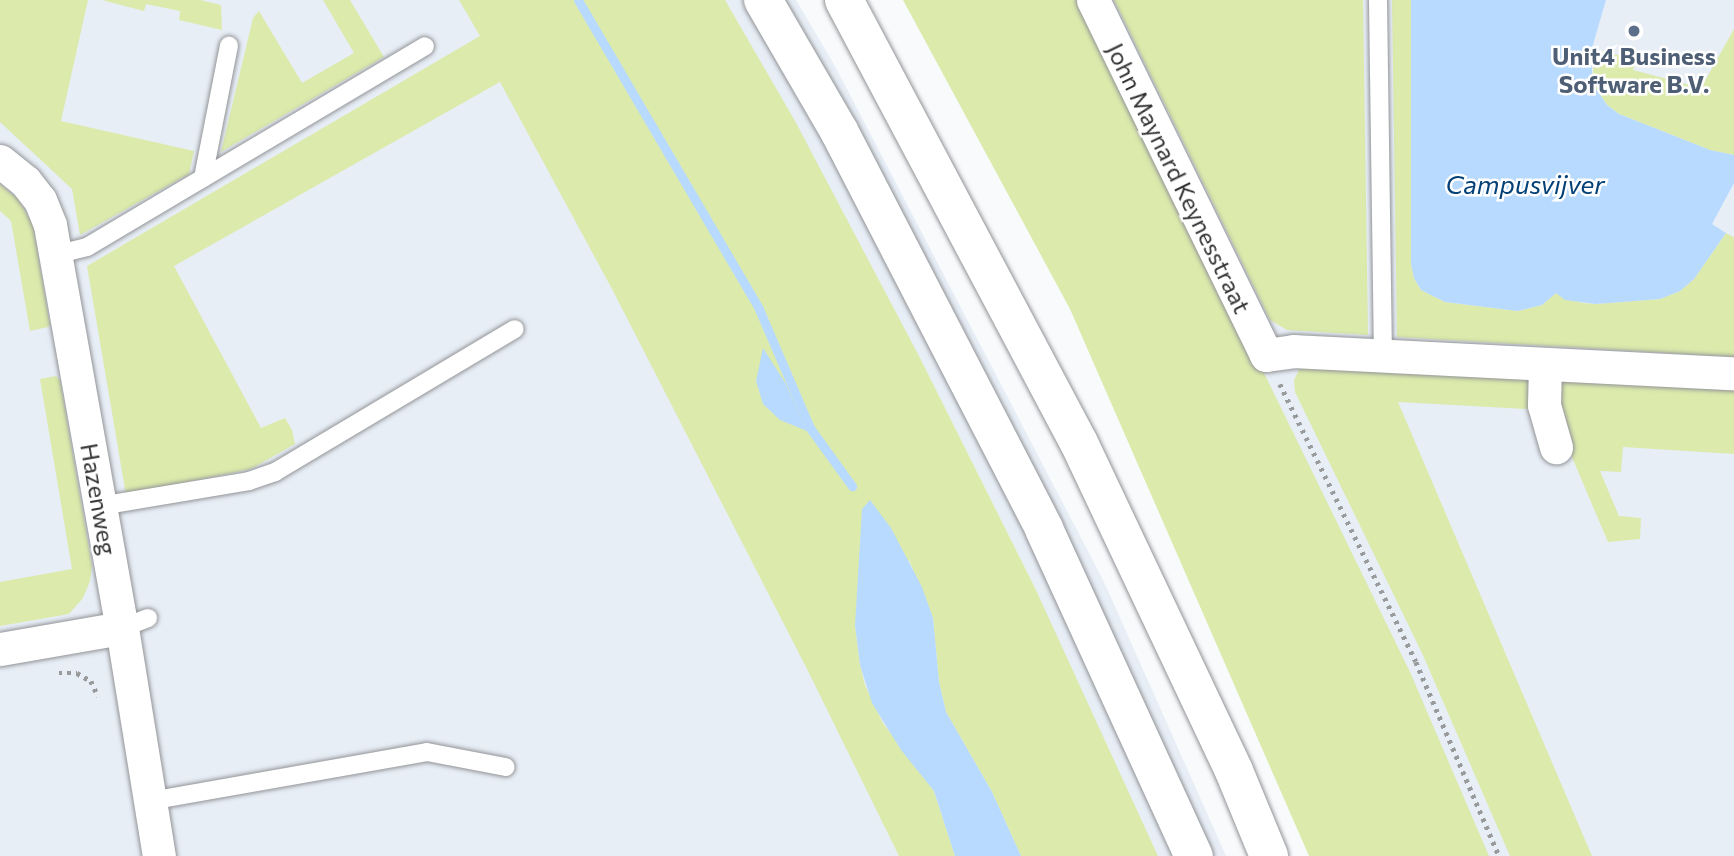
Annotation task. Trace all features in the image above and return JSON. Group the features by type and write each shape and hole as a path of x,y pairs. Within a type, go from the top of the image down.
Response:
{"highway":[{"path":"763,0 839,131 1044,529 1194,856"},
{"path":"844,0 1079,443 1234,771 1269,856"}],"street":[{"name":"John Maynard Keynesstraat","path":"1093,0 1266,355"},
{"name":"Hazenweg","path":"0,161 25,181 40,200 50,226 100,506 135,623 150,801 159,856"},
{"path":"1266,355 1294,351 1734,373"},
{"path":"1545,363 1544,405 1556,447"},
{"path":"0,649 135,623"}],"lane":[{"path":"1378,0 1383,355"},
{"path":"55,255 87,247 425,46"},
{"path":"203,178 229,47"},
{"path":"100,506 249,481 275,472 515,329"},
{"path":"150,801 427,752 506,766"}],"path":[{"path":"1266,355 1416,662 1499,856"},
{"path":"50,673 77,673 91,681 100,708"}],"shaded area":[{"path":"0,0 796,0 836,68 1104,582 1226,856 0,856"},
{"path":"933,0 1734,0 1734,856 1327,856"}],"green space":[{"path":"0,0 88,0 61,121 194,151 189,174 80,235 72,189 0,122"},
{"path":"102,0 200,0 221,5 222,30 179,20 180,11 146,4 144,11"},
{"path":"323,0 350,0 384,57 221,152 253,18 259,11 302,83 354,53"},
{"path":"459,0 725,0 795,121 920,358 1035,588 1158,856 1021,856 992,792 946,712 939,682 933,618 909,560 855,625 860,665 865,685 883,723 934,791 955,856 899,856 808,671 612,289 500,82 174,266 261,428 285,418 292,430 295,444 251,469 126,495 87,266 480,36"},
{"path":"903,0 1082,0 1410,672 1489,856 1309,856 1070,309"},
{"path":"1114,0 1363,0 1368,335 1287,330 1270,320"},
{"path":"1392,0 1411,0 1411,264 1414,278 1421,290 1445,302 1518,311 1542,305 1556,293 1582,303 1596,304 1660,299 1680,291 1694,279 1726,233 1734,237 1734,357 1397,337"},
{"path":"1734,29 1734,155 1710,150 1619,114 1607,105 1592,83 1595,50 1636,59 1633,70 1701,88"},
{"path":"0,184 18,199 33,225 50,325 48,327 30,331 11,221 0,211"},
{"path":"1300,368 1734,386 1734,454 1623,447 1621,472 1600,471 1619,516 1641,518 1640,539 1608,542 1563,436 1528,409 1398,402 1592,856 1510,856 1422,653 1295,392 1294,380"},
{"path":"56,376 60,380 92,566 90,581 83,598 69,614 0,626 0,582 72,569 40,379"}],"water":[{"name":"Campusvijver","path":"1411,0 1606,0 1592,48 1592,83 1607,105 1619,114 1710,150 1734,155 1734,183 1712,224 1726,233 1694,279 1680,291 1660,299 1596,304 1565,300 1556,293 1542,305 1518,311 1445,302 1421,290 1414,278 1411,264"},
{"path":"763,348 786,384 807,431 780,420 763,404 756,381"},
{"path":"870,500 891,528 922,587 933,618 939,682 946,712 992,792 1021,856 955,856 934,791 901,750 872,703 860,665 855,625 862,509"}],"waterway":[{"path":"578,0 759,309 810,428 852,486"}],"place":[{"name":"Unit4 Business Software B.V.","path":"1634,31"}]}
